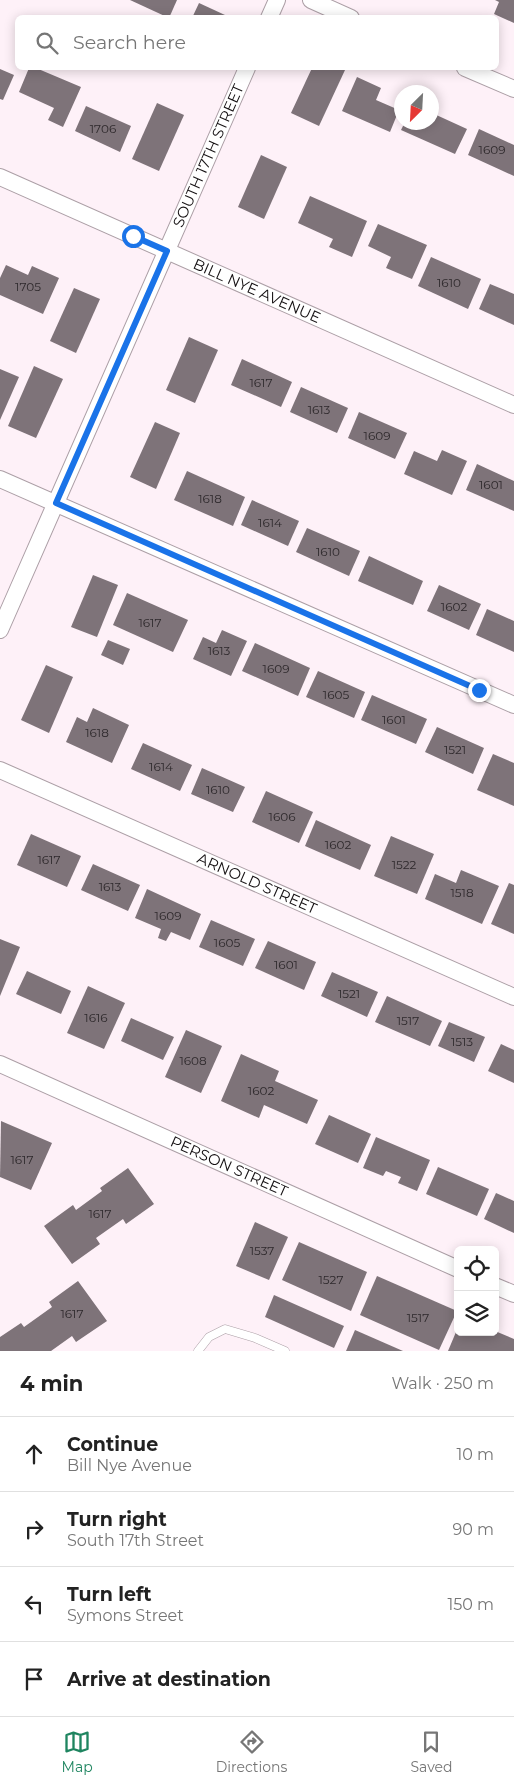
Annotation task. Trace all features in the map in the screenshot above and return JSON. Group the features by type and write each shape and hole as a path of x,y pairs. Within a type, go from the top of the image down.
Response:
{"street":[{"path":"270,15 277,0"},
{"path":"311,0 344,15"},
{"name":"SOUTH 17TH STREET","path":"0,630 246,70"},
{"path":"471,70 514,89"},
{"name":"BILL NYE AVENUE","path":"0,177 514,405"},
{"path":"0,479 514,705"},
{"name":"ARNOLD STREET","path":"0,770 514,997"},
{"name":"PERSON STREET","path":"0,1064 454,1267"},
{"path":"499,1288 514,1294"}],"lane":[{"path":"198,1351 209,1337 225,1329 255,1338 285,1351"}],"building":[{"path":"130,0 177,0 170,15 162,15"},
{"path":"495,0 514,0 514,23 494,14 499,2"},
{"path":"199,3 225,15 193,15"},
{"path":"0,69 14,75 3,100 0,99"},
{"path":"28,70 41,70 81,87 63,127 48,120 54,108 19,92"},
{"path":"311,70 345,70 319,126 291,113"},
{"path":"357,77 381,88 376,100 394,108 394,122 390,132 342,111"},
{"path":"157,103 184,115 159,171 132,159"},
{"path":"86,106 131,126 120,152 75,131"},
{"path":"439,116 467,129 455,154 401,130 439,130"},
{"path":"479,129 514,145 514,176 468,155"},
{"path":"261,155 287,167 264,219 238,207"},
{"path":"310,196 367,221 352,257 329,247 333,239 298,223"},
{"path":"378,224 427,245 412,279 386,268 391,257 368,246"},
{"path":"431,257 481,279 468,309 418,286"},
{"path":"6,265 28,275 32,266 59,278 43,314 0,295 0,278"},
{"path":"490,284 514,294 514,325 479,309"},
{"path":"74,288 100,299 76,353 50,341"},
{"path":"189,337 218,350 195,403 166,390"},
{"path":"242,359 292,382 281,407 231,385"},
{"path":"34,366 63,379 36,438 8,426"},
{"path":"0,369 19,377 0,420"},
{"path":"301,387 348,408 337,433 290,412"},
{"path":"359,412 407,433 395,459 348,438"},
{"path":"155,422 180,433 156,489 130,477"},
{"path":"442,450 467,461 452,495 404,474 414,451 437,461"},
{"path":"477,464 514,481 514,511 466,490"},
{"path":"187,471 245,497 233,526 174,500"},
{"path":"252,500 299,521 288,546 241,525"},
{"path":"307,528 360,551 349,576 296,552"},
{"path":"369,556 423,581 413,605 358,581"},
{"path":"93,575 118,585 97,637 71,627"},
{"path":"439,585 481,604 469,630 427,611"},
{"path":"127,593 188,620 173,652 113,625"},
{"path":"487,609 514,621 514,652 476,635"},
{"path":"222,630 247,641 231,676 193,659 203,637 216,643"},
{"path":"108,640 130,649 123,665 101,655"},
{"path":"255,643 310,668 298,696 242,671"},
{"path":"46,665 73,677 49,733 21,720"},
{"path":"318,671 365,692 354,718 306,697"},
{"path":"372,695 427,719 416,744 361,720"},
{"path":"93,708 129,725 112,763 66,742 77,717 87,722"},
{"path":"437,727 484,748 473,774 425,752"},
{"path":"143,743 192,765 180,791 131,769"},
{"path":"493,754 514,763 514,806 477,790"},
{"path":"202,768 245,787 233,812 191,794"},
{"path":"266,791 313,812 299,843 252,822"},
{"path":"316,820 371,845 360,870 305,846"},
{"path":"31,834 81,856 67,887 17,865"},
{"path":"391,836 434,854 417,894 374,876"},
{"path":"93,864 140,885 128,911 81,890"},
{"path":"461,870 499,886 482,924 425,899 435,874 456,883"},
{"path":"509,883 514,885 514,934 491,924"},
{"path":"147,889 201,914 190,940 171,932 166,941 158,938 161,929 135,918"},
{"path":"211,920 255,939 243,966 199,947"},
{"path":"0,939 20,947 0,996"},
{"path":"268,941 316,962 304,990 255,968"},
{"path":"27,971 71,991 61,1014 16,994"},
{"path":"332,972 378,992 367,1017 321,996"},
{"path":"88,986 125,1003 104,1049 67,1033"},
{"path":"387,996 442,1021 430,1046 375,1022"},
{"path":"131,1018 174,1037 163,1060 121,1041"},
{"path":"449,1022 485,1037 474,1062 438,1046"},
{"path":"186,1030 222,1046 201,1093 165,1077"},
{"path":"501,1044 514,1050 514,1083 488,1071"},
{"path":"241,1054 279,1071 275,1081 318,1100 307,1124 264,1105 259,1118 221,1101"},
{"path":"329,1115 371,1134 358,1163 315,1144"},
{"path":"1,1121 52,1143 31,1190 0,1177"},
{"path":"376,1137 430,1160 417,1191 398,1183 401,1177 386,1171 383,1176 363,1168"},
{"path":"438,1167 489,1189 477,1216 426,1194"},
{"path":"128,1168 154,1204 126,1224 123,1219 96,1238 100,1244 72,1264 44,1226 73,1205 76,1210 102,1191 100,1188"},
{"path":"496,1193 514,1201 514,1233 484,1219"},
{"path":"255,1222 288,1237 269,1280 236,1266"},
{"path":"299,1242 367,1272 351,1311 282,1280"},
{"path":"377,1276 454,1310 454,1318 439,1350 360,1315"},
{"path":"78,1281 107,1321 76,1342 72,1336 51,1351 0,1351 0,1337 21,1323 24,1327 52,1307 49,1302"},
{"path":"274,1295 344,1326 334,1348 265,1317"},
{"path":"355,1330 403,1351 346,1351"},
{"path":"499,1333 514,1339 514,1351 448,1351 454,1336 499,1336"}],"route":[{"path":"133,236 167,251 56,503 479,690"}]}
